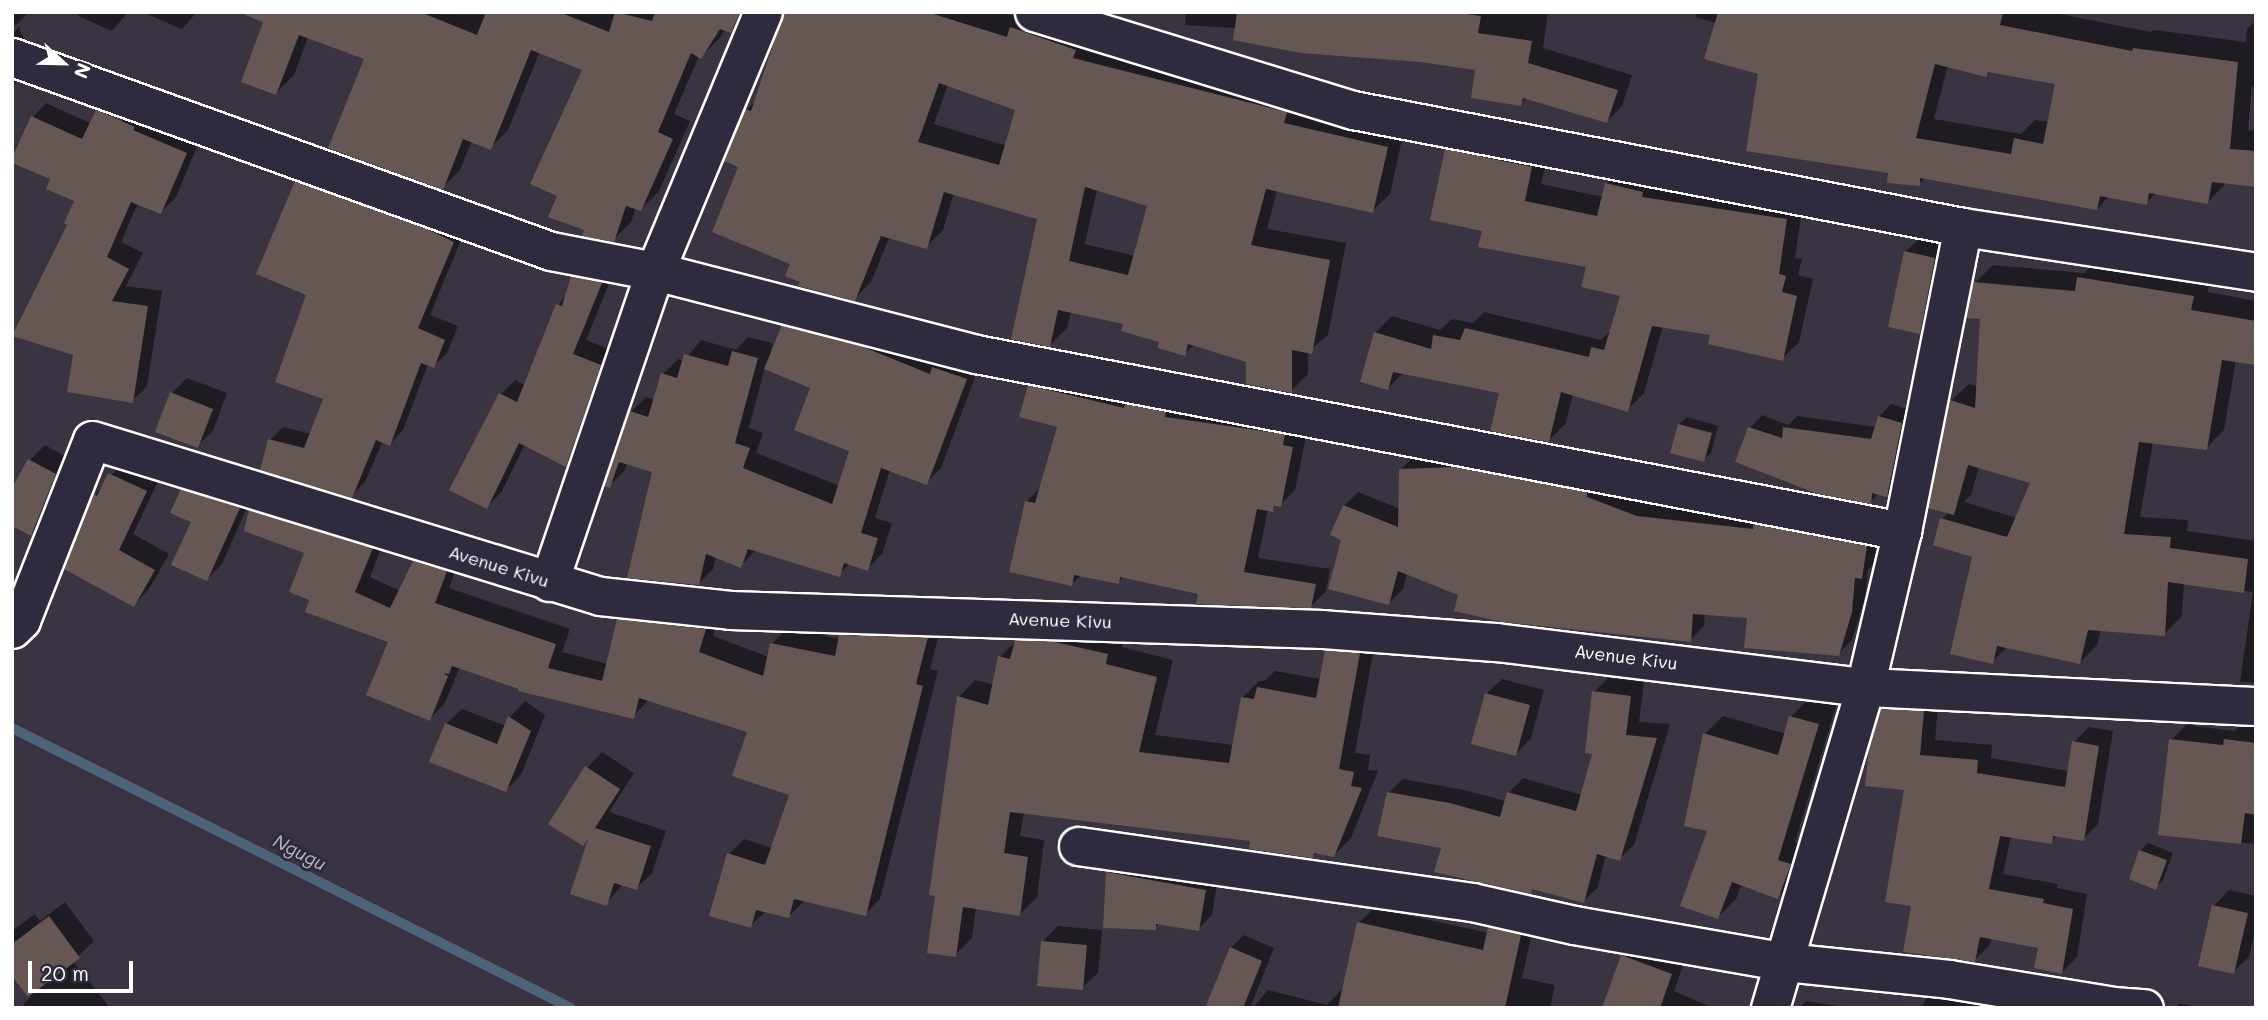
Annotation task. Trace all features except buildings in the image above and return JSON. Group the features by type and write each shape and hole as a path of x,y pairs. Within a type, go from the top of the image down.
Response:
{"street":[{"path":"549,582 654,271 763,12"},
{"path":"1034,12 1353,110 1963,227 2256,272"},
{"path":"12,57 551,251 654,271 976,354 1902,531"},
{"path":"1770,1008 1865,687 1902,531 1963,227"},
{"name":"Avenue Kivu","path":"12,629 21,620 92,440 600,596 730,610 1322,629 1496,642 1865,687 2256,706"},
{"path":"1078,846 1472,902 1574,925 1785,962 1949,979 2123,1007"}],"waterway":[{"name":"Ngugu","path":"12,728 571,1008"}]}
